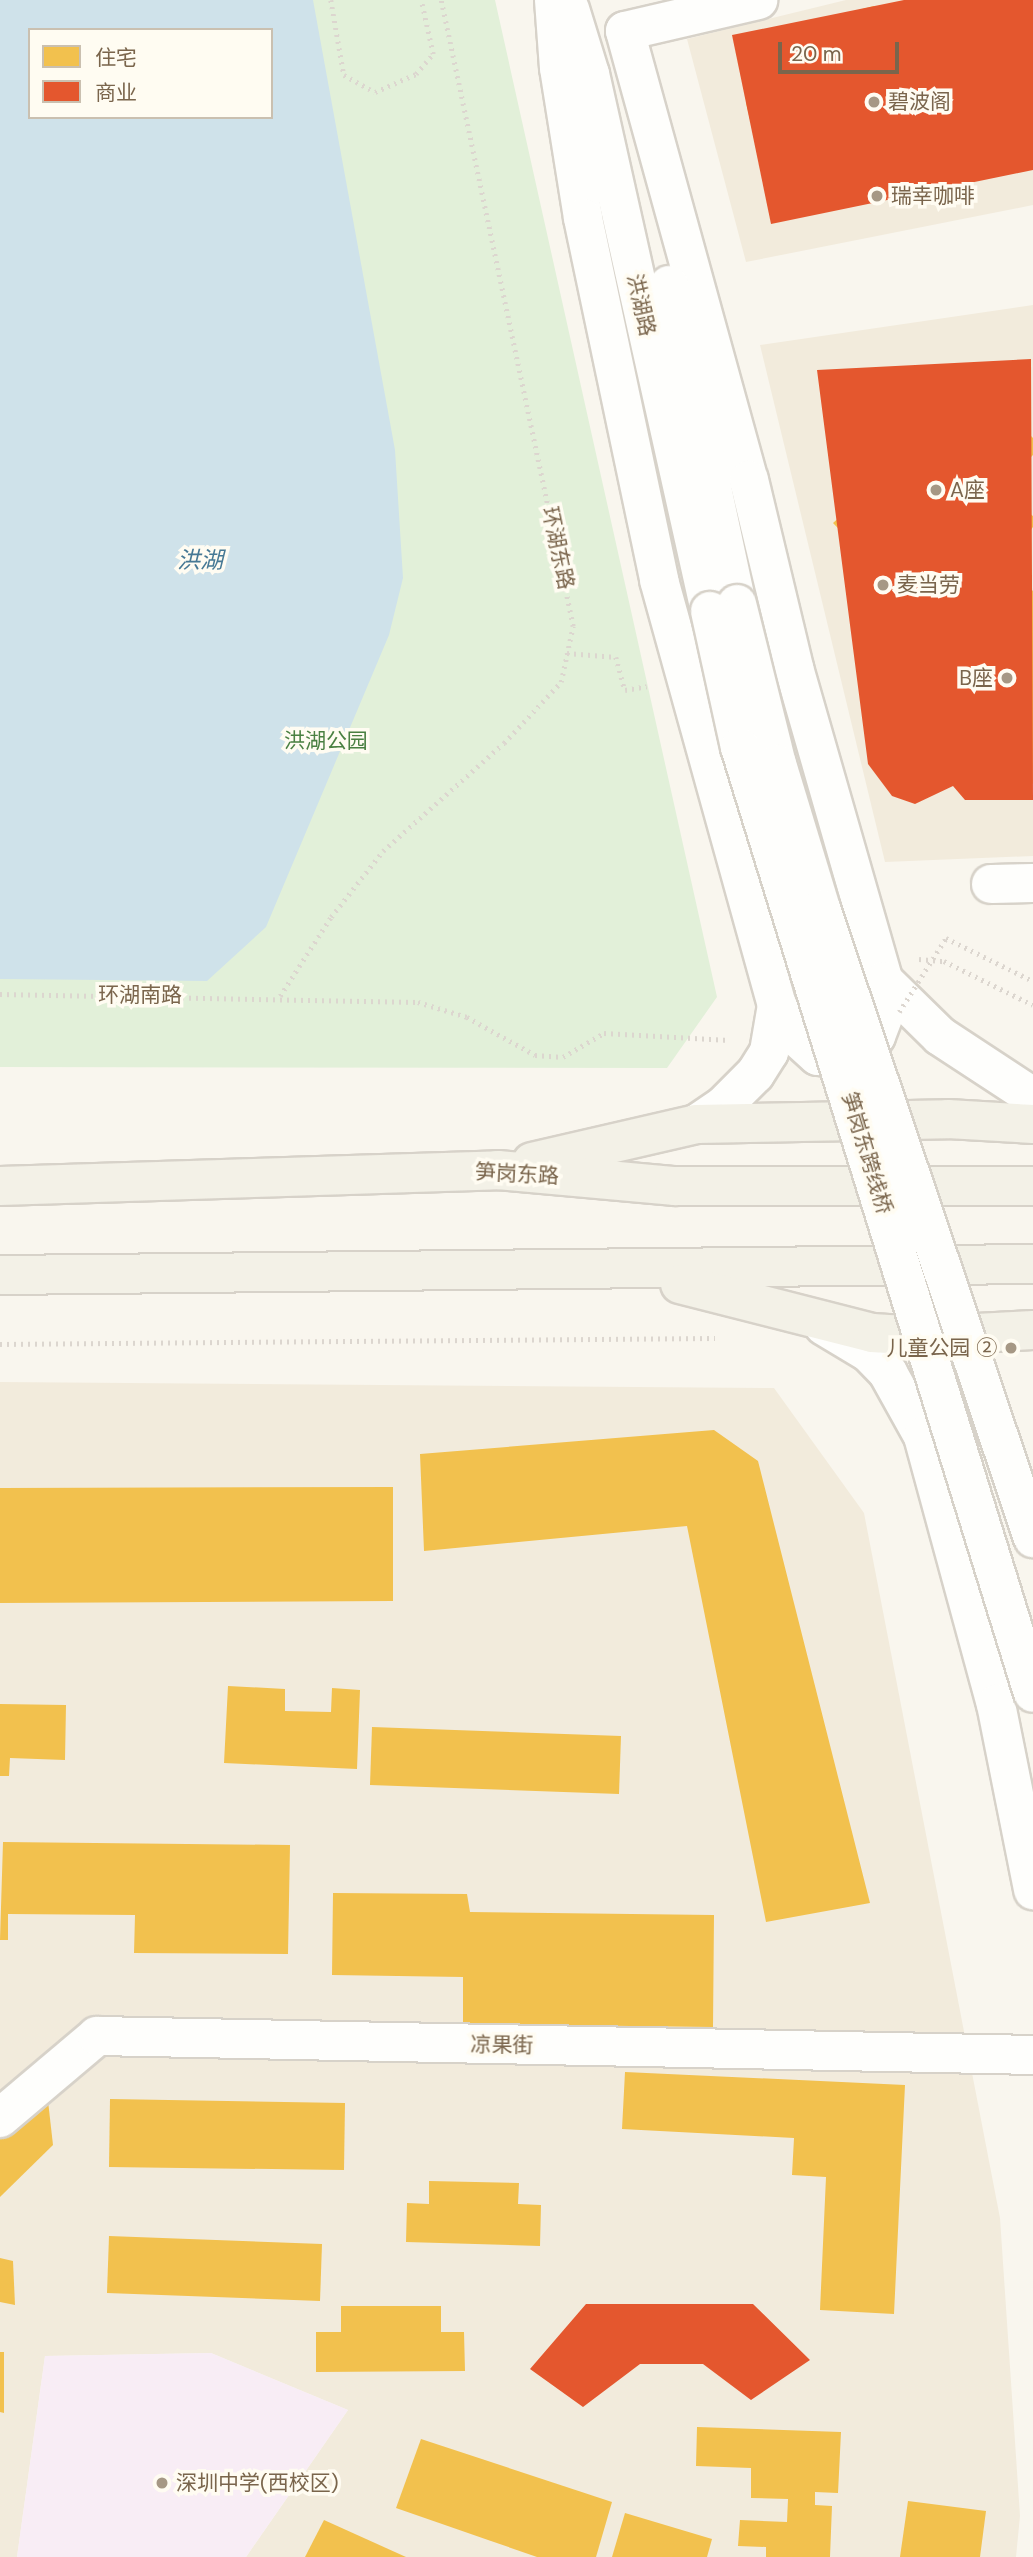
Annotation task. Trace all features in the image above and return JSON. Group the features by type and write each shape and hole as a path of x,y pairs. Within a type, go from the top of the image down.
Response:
{"main road":[{"path":"498,1170 696,1124 948,1119 1033,1124"},
{"name":"笋岗东路","path":"0,1186 498,1170 675,1186 1033,1186"},
{"path":"0,1275 634,1271 1033,1264"},
{"path":"634,1271 872,1333 909,1335 1033,1330"}],"street":[{"path":"554,0 559,68 583,218 659,580 777,1005 790,1032 818,1056 841,1059 864,1052 876,1036 890,999 794,668 749,480 622,16 758,0"},
{"name":"洪湖路","path":"568,0 590,74 723,608"},
{"name":"洪湖路","path":"622,16 723,608"},
{"name":"笋岗东跨线桥","path":"723,608 821,909 1033,1538"},
{"name":"笋岗东跨线桥","path":"723,608 740,747 1033,1693"},
{"path":"991,884 1033,883"},
{"path":"890,999 940,1036 1033,1097"},
{"path":"696,1124 723,1106 755,1074 769,1052 777,1005"},
{"path":"803,1316 869,1353 911,1408 923,1436 996,1704 1033,1890"},
{"name":"凉果街","path":"0,2118 97,2036 1033,2055"}],"path":[{"path":"331,0 344,75 375,92 416,74 433,54 421,0"},
{"name":"环湖东路","path":"280,996 331,917 383,851 504,743 562,682 573,626 441,0"},
{"path":"567,653 616,657 625,690 658,683"},
{"path":"890,999 946,938 1033,981"},
{"path":"918,959 944,961 1033,1005"},
{"name":"环湖南路","path":"0,994 280,996 418,1002 467,1017 536,1055 563,1057 604,1033 730,1040"},
{"path":"0,1343 715,1338"}],"shaded area":[{"path":"846,0 1033,0 1033,205 746,262 687,39"},
{"path":"1033,305 1033,856 885,862 760,345"},
{"path":"0,1382 774,1388 864,1513 1000,2218 1020,2516 1016,2557 246,2557 348,2410 211,2353 45,2356 17,2557 0,2557"},
{"name":"深圳中学(西校区)","path":"211,2353 348,2410 246,2557 17,2557 45,2356"}],"green space":[{"name":"洪湖公园","path":"0,0 495,0 717,997 667,1068 0,1067"}],"water":[{"name":"洪湖","path":"0,0 313,0 395,450 403,578 389,635 266,927 207,981 0,979"}],"building: 住宅":[{"name":"碧波阁","path":"874,6 877,18 895,14 904,49 963,35 966,44 981,40 997,104 975,109 977,118 921,131 933,176 894,186 881,136 859,141 871,189 843,196 831,149 777,163 773,149 758,152 746,103 759,101 756,85 813,71 805,37 827,31 823,19"},
{"name":"A座","path":"968,382 994,406 1003,401 1013,405 1015,420 1033,438 1033,455 1020,468 1026,482 1026,498 1020,506 1033,516 1033,527 1015,551 1019,560 1008,562 977,587 959,565 947,575 921,566 907,587 877,568 860,570 859,550 833,523 854,504 845,484 853,469 831,451 857,421 858,410 867,408 895,384 914,406 925,395 938,396 947,405"},
{"name":"B座","path":"1028,586 1033,591 1033,784 1010,770 993,772 989,765 992,752 966,725 988,706 979,697 978,686 985,670 965,653 990,623 987,618 990,612 1000,610"},
{"path":"714,1430 758,1461 870,1903 766,1922 687,1526 424,1551 420,1454"},
{"path":"393,1487 393,1601 0,1603 0,1488"},
{"path":"228,1686 285,1689 285,1711 331,1712 332,1688 360,1690 357,1769 224,1763"},
{"path":"0,1704 66,1705 65,1760 10,1758 9,1776 0,1776"},
{"path":"372,1727 621,1736 619,1794 370,1785"},
{"path":"3,1842 290,1845 288,1954 134,1953 135,1915 8,1914 8,1940 0,1940"},
{"path":"333,1893 467,1894 470,1912 714,1915 713,2027 463,2024 463,1977 332,1975"},
{"path":"625,2072 905,2085 894,2314 820,2310 826,2177 792,2175 794,2138 622,2129"},
{"path":"110,2099 345,2103 344,2170 109,2167"},
{"path":"48,2101 53,2145 0,2197 0,2113"},
{"path":"429,2181 519,2183 518,2204 541,2205 540,2246 406,2242 407,2203 429,2204"},
{"path":"109,2236 322,2244 320,2301 107,2293"},
{"path":"0,2258 13,2261 15,2305 0,2302"},
{"path":"341,2306 441,2306 441,2332 464,2332 465,2371 316,2372 316,2332 341,2332"},
{"path":"0,2352 4,2352 4,2413 0,2412"},
{"path":"697,2427 841,2432 838,2493 815,2492 815,2505 832,2506 830,2557 766,2557 766,2547 738,2546 740,2520 787,2522 788,2499 751,2498 751,2468 696,2466"},
{"path":"421,2439 612,2502 596,2557 537,2557 396,2508"},
{"path":"908,2501 986,2511 980,2557 900,2557"},
{"path":"625,2513 712,2539 707,2557 612,2557"},
{"path":"324,2520 406,2557 305,2557"}],"building: 商业":[{"path":"904,0 1033,0 1033,170 771,224 732,35"},
{"path":"1031,359 1033,800 965,800 953,786 915,804 892,796 868,764 817,370"},
{"path":"586,2304 753,2304 810,2360 751,2400 703,2364 640,2364 583,2407 530,2369"}],"place":[{"name":"碧波阁","path":"874,102"},
{"name":"瑞幸咖啡","path":"877,196"},
{"name":"A座","path":"936,490"},
{"name":"麦当劳","path":"883,585"},
{"name":"B座","path":"1007,678"},
{"name":"儿童公园 ②","path":"1011,1348"},
{"name":"深圳中学(西校区)","path":"162,2483"}]}
